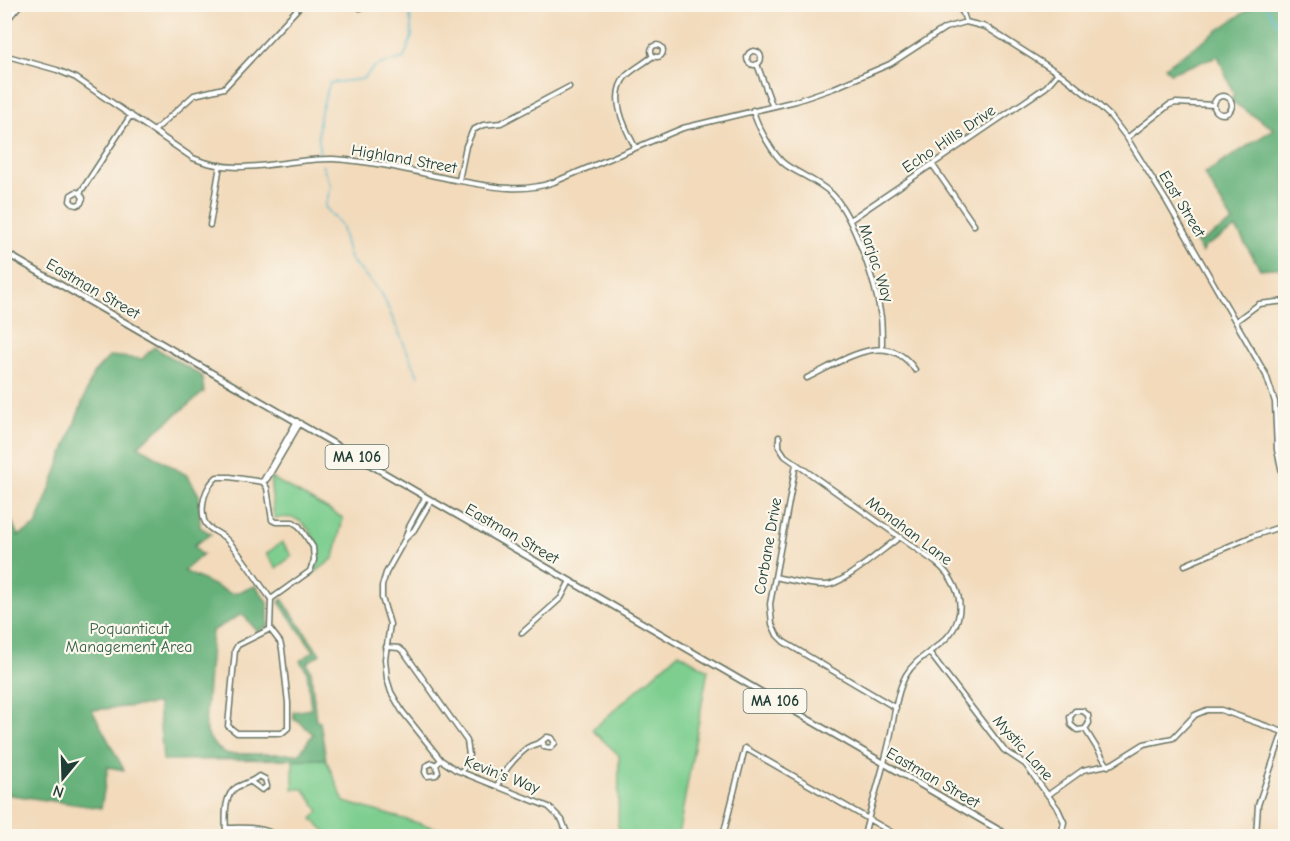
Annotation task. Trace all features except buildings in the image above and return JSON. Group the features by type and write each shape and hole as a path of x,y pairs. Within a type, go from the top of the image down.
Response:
{"highway":[{"path":"4,23 20,4"}],"main road":[{"name":"Eastman Street","path":"4,252 1009,837"}],"street":[{"path":"955,4 963,13 966,22"},
{"path":"154,132 194,95 224,87 301,5"},
{"name":"East Street","path":"966,22 986,27 1058,73 1092,99 1111,117 1127,138 1167,202 1266,375 1277,410 1277,450 1286,490"},
{"name":"Highland Street","path":"4,55 67,74 90,87 193,158 209,164 252,167 332,159 388,166 501,188 537,187 683,128 813,96 872,73 890,64 945,27 966,22"},
{"path":"635,147 625,126 619,95 626,76 653,56"},
{"path":"757,64 772,106"},
{"name":"Echo Hills Drive","path":"850,220 1046,87 1058,73"},
{"path":"459,180 466,146 473,130 483,124 496,124 510,119 570,87"},
{"path":"1223,96 1228,98 1231,105 1227,112 1221,113 1214,105 1218,98 1223,96"},
{"path":"1127,138 1169,105 1176,103 1214,105"},
{"name":"Marjac Way","path":"753,110 764,134 782,162 813,179 832,195 850,220 879,306 882,349"},
{"path":"80,193 131,115"},
{"path":"932,164 974,225"},
{"path":"210,225 220,165"},
{"path":"1236,321 1259,304 1286,301"},
{"path":"807,378 860,352 882,349 904,357 915,370"},
{"path":"263,482 270,474 298,422"},
{"name":"Monahan Lane","path":"779,437 780,450 796,464 946,571 957,593 960,607 955,626 945,641 908,671 902,684 864,837"},
{"name":"Corbane Drive","path":"796,464 770,610 772,624 781,639 795,650 896,708"},
{"path":"270,629 238,645 235,650 228,726 237,733 282,733 288,728 288,703 282,649 280,642 270,629 271,599 225,538 207,526 204,519 204,495 208,486 217,477 263,482 267,488 272,520 293,522 299,526 313,547 314,560 310,570 271,599"},
{"name":"Kevin's Way","path":"425,498 386,573 382,586 382,598 390,624 386,647 386,672 394,698 441,760 462,772 549,807 562,820 568,837"},
{"name":"Kevin's Way","path":"405,539 414,530 431,501"},
{"path":"1185,565 1253,536 1286,525"},
{"path":"775,577 831,585 843,579 900,537"},
{"path":"522,633 561,598 570,581"},
{"path":"386,647 399,648 404,652 467,741 469,755 462,772"},
{"name":"Mystic Lane","path":"929,652 1002,747 1025,764 1048,795 1062,816 1064,825 1061,837"},
{"path":"1048,795 1083,770 1108,766 1148,742 1173,738 1195,715 1212,709 1221,710 1284,733 1258,805 1256,837"},
{"path":"1075,711 1083,711 1088,715 1089,723 1085,729 1077,730 1071,725 1070,717 1075,711"},
{"path":"1085,729 1108,766"},
{"path":"497,786 505,768 512,761 530,747 543,743"},
{"path":"723,837 745,748 898,837"},
{"path":"436,765 441,760"},
{"path":"226,837 228,798 235,788 251,782"},
{"path":"226,828 260,829 274,833 277,837"}],"green space":[{"path":"1255,5 1286,5 1285,267 1260,269 1236,228 1204,247 1202,253 1195,241 1201,242 1233,222 1204,174 1274,129 1234,103 1231,98 1234,95 1218,56 1170,73 1165,67"},
{"name":"Poquanticut Management Area","path":"154,347 202,376 204,392 138,446 188,476 199,495 200,527 211,534 194,545 200,554 203,554 184,571 232,594 256,586 268,604 268,626 258,632 242,614 212,631 205,725 208,735 215,746 228,754 299,754 313,734 294,720 293,712 311,709 307,671 300,661 314,651 279,602 282,599 320,654 307,663 311,671 316,721 320,722 326,759 163,760 158,704 92,710 124,770 108,767 101,808 5,794 5,515 9,514 18,536 36,526 93,374 110,356 142,359"},
{"path":"270,477 343,518 334,558 312,575 318,561 313,538 298,520 274,518"},
{"path":"282,542 292,556 276,568 266,554"},
{"path":"679,653 708,670 678,836 618,836 619,755 592,730"},
{"path":"326,759 344,802 464,836 331,836 312,819 319,811 304,789 293,789 293,760"}],"waterway":[{"path":"320,156 319,118 330,83 363,79 375,66 404,58 412,36 409,4"},
{"path":"1265,4 1286,39"},
{"path":"322,165 331,186 325,207 341,225 350,259 382,294 418,376"}]}
